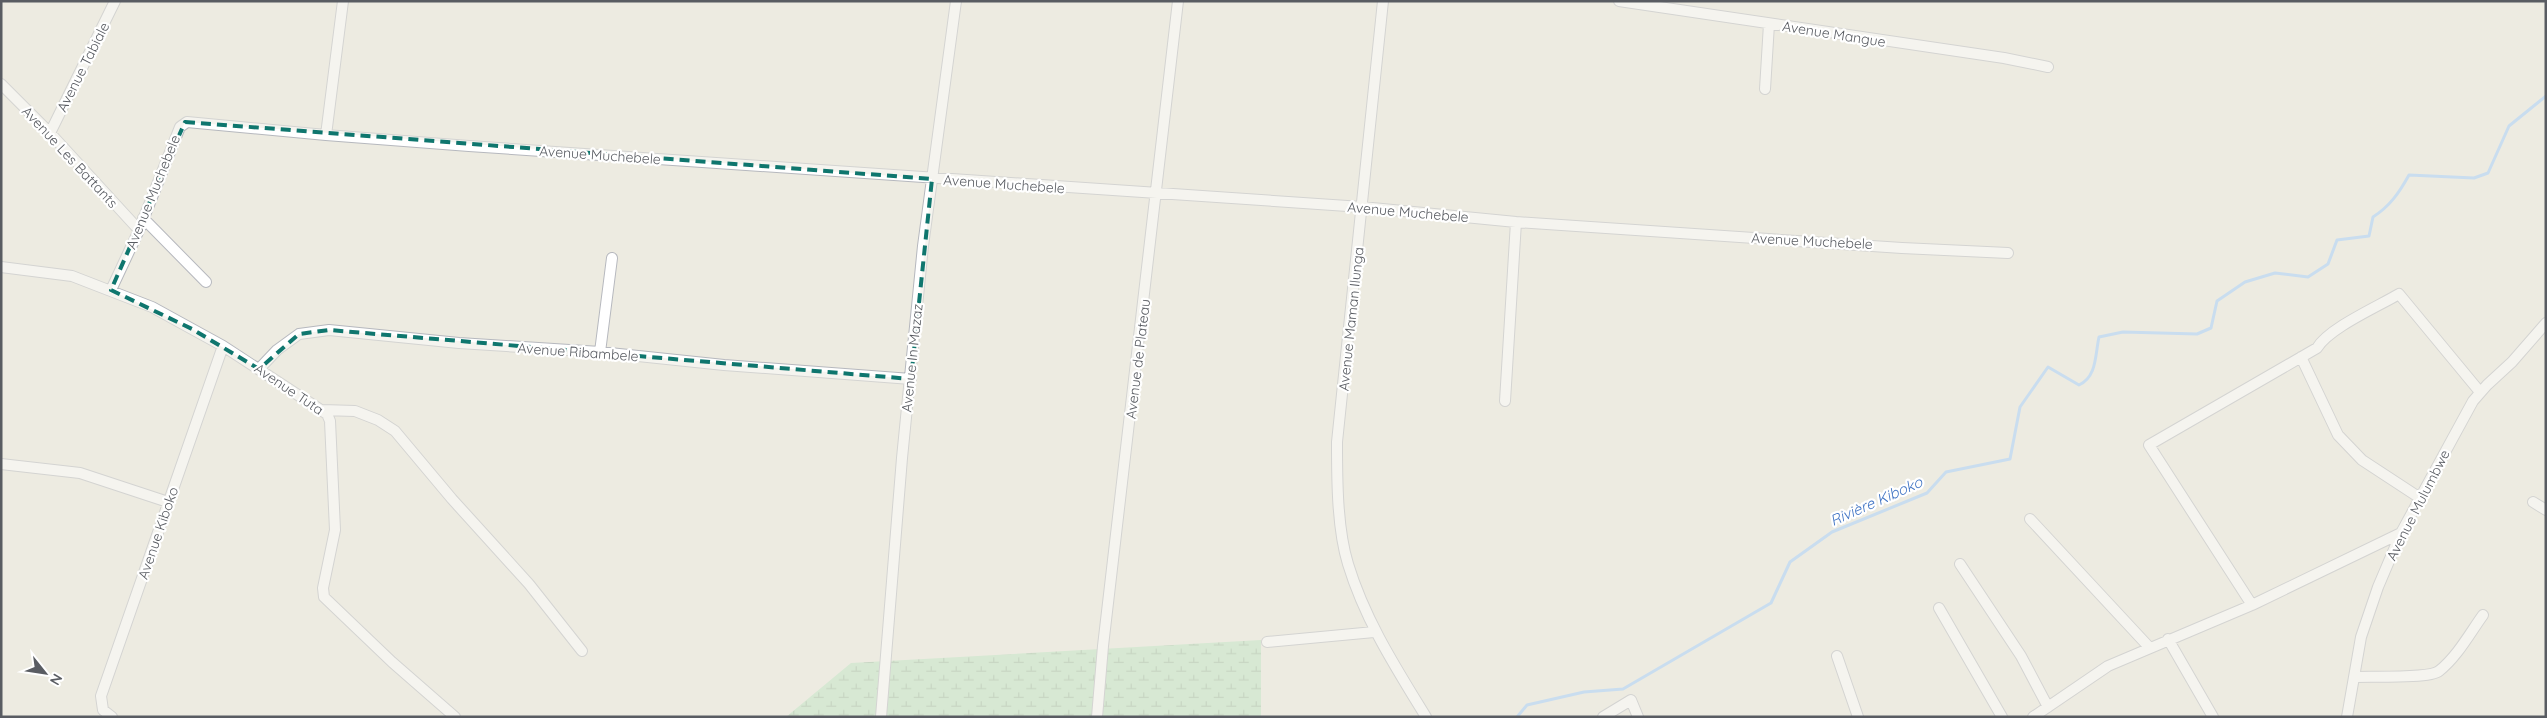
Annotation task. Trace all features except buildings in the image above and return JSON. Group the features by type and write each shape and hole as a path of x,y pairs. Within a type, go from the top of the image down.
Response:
{"street":[{"name":"Avenue Tabiale","path":"50,133 115,1"},
{"path":"326,135 343,1"},
{"name":"Avenue In Mazaz","path":"881,717 911,379 932,179 956,1"},
{"name":"Avenue de Plateau","path":"1097,717 1103,646 1178,1"},
{"name":"Avenue Maman Ilunga","path":"1384,1 1337,459 1344,551 1374,632 1426,717"},
{"name":"Avenue Mangue","path":"1619,1 2004,58 2048,67"},
{"path":"1765,89 1769,24"},
{"name":"Avenue Les Battants","path":"1,84 50,133 139,230"},
{"name":"Avenue Muchebele","path":"111,290 139,230 180,127 185,122 326,135 932,179 1362,207 1516,222 1902,248 2008,253"},
{"path":"143,218 206,282"},
{"path":"1505,401 1516,222"},
{"path":"600,352 612,258"},
{"name":"Avenue Tuta","path":"1,267 72,276 152,307 223,346 327,414 330,422 335,524 323,588 324,597 392,662 455,717"},
{"path":"2252,605 2148,445 2317,348 2321,341 2334,331 2399,294 2480,392"},
{"name":"Avenue Mulumbwe","path":"2347,717 2361,637 2370,609 2401,533 2467,411 2480,392 2512,362 2546,323"},
{"name":"Avenue Ribambele","path":"260,369 292,338 304,332 316,330 911,379"},
{"name":"Avenue Kiboko","path":"112,717 103,710 101,696 223,346"},
{"path":"2301,357 2338,435 2362,460 2420,498"},
{"path":"322,410 355,411 378,420 395,431 452,499 530,584 582,651"},
{"path":"1,464 80,473 168,502"},
{"path":"2533,502 2546,510"},
{"path":"2030,519 2149,646"},
{"path":"2033,717 2108,666 2149,646 2252,605 2401,533"},
{"path":"1960,564 2021,656 2048,707"},
{"path":"1939,608 2002,717"},
{"path":"2354,677 2423,675 2438,672 2450,661 2483,616"},
{"path":"1267,642 1374,632"},
{"path":"2168,639 2213,717"},
{"path":"1837,656 1858,717"},
{"path":"1603,717 1631,700 1638,717"}],"highlighted area":[{"path":"185,122 932,179 911,379 329,330 299,334 259,369 192,329 111,290"}],"green space":[{"path":"1261,640 1261,717 786,717 851,663"}],"waterway":[{"name":"Rivière Kiboko","path":"1517,717 1527,705 1584,692 1623,689 1771,603 1790,562 1832,532 1927,493 1946,472 2010,459 2020,407 2048,367 2079,385 2089,377 2092,371 2099,337 2123,332 2197,334 2211,328 2217,301 2245,282 2275,273 2308,277 2328,264 2337,240 2369,236 2373,217 2394,199 2409,175 2474,178 2488,173 2509,126 2546,96"}]}
